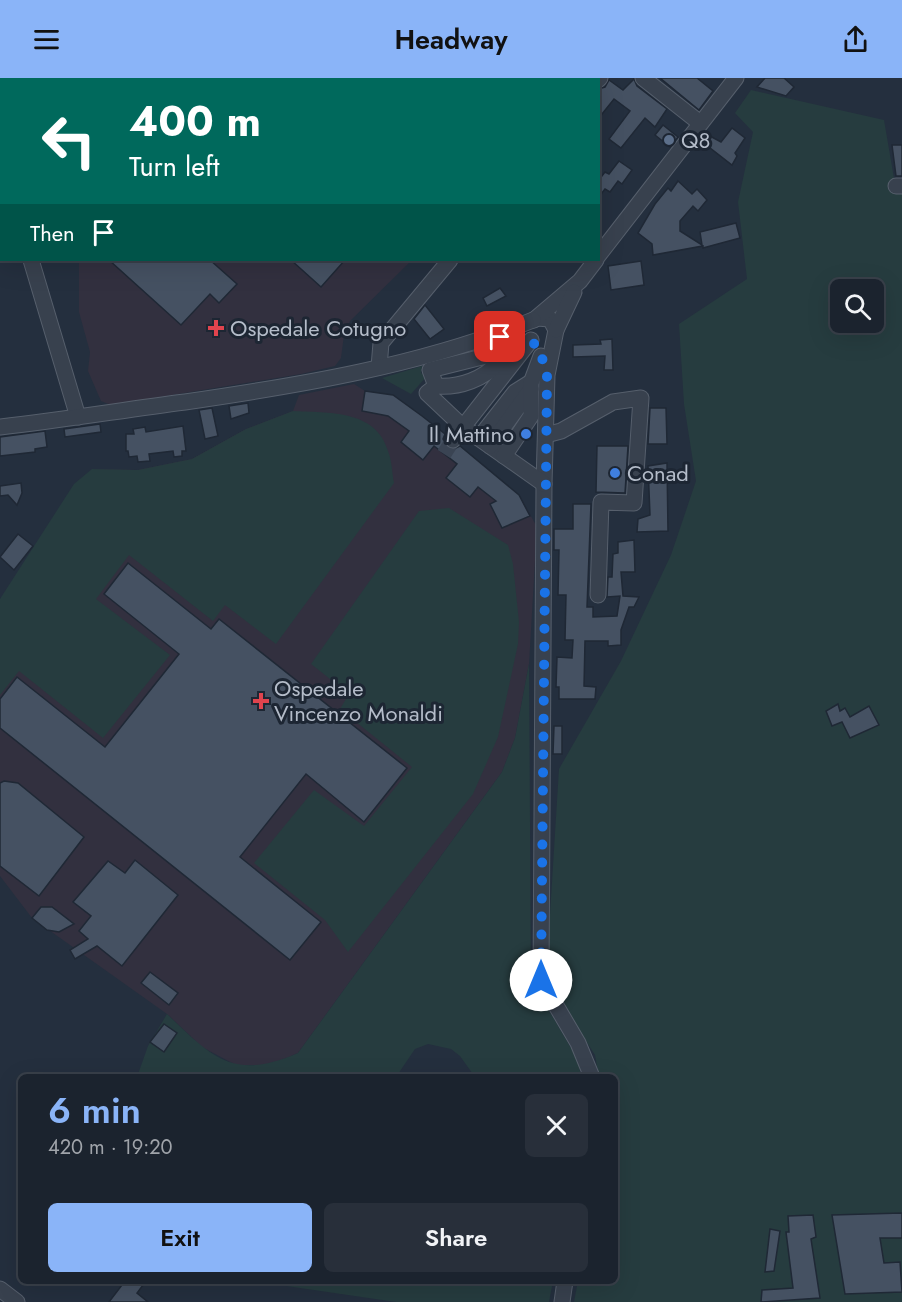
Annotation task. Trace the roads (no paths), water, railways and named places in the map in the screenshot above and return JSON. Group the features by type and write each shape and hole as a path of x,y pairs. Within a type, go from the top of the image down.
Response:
{"street":[{"path":"643,78 700,123"},
{"path":"600,254 736,78"},
{"path":"30,261 78,417"},
{"path":"354,373 449,261"},
{"path":"547,375 528,329 535,319 579,281 595,261"},
{"path":"579,281 555,333 547,375 544,484 541,980 578,1043 591,1074"},
{"path":"0,427 253,392 354,373 487,338 535,319 550,319 555,333"},
{"path":"487,338 536,346 546,344 555,333"},
{"path":"379,367 381,343"},
{"path":"504,456 531,416 531,385 536,346"},
{"path":"453,440 536,346"},
{"path":"485,442 515,392 531,385"},
{"path":"436,386 428,393 463,427 544,484"},
{"path":"546,435 561,431 613,402 641,398 633,503 601,502 598,595"},
{"path":"562,1302 565,1284"},
{"path":"0,1289 17,1302"}],"tunnel":[{"path":"444,454 453,440"}],"place":[{"name":"Q8","path":"669,140"},
{"name":"Ospedale Cotugno","path":"216,328"},
{"name":"Il Mattino","path":"526,434"},
{"name":"Conad","path":"615,473"},
{"name":"Ospedale Vincenzo Monaldi","path":"261,701"}]}
